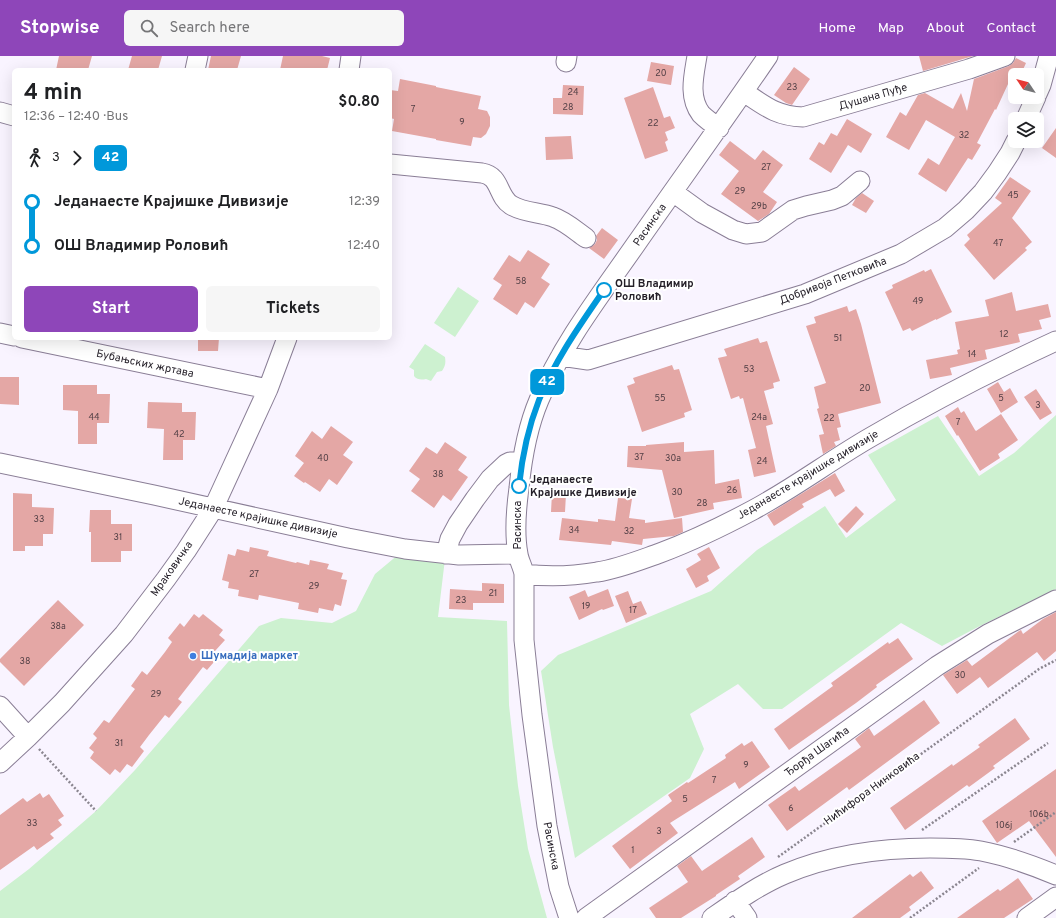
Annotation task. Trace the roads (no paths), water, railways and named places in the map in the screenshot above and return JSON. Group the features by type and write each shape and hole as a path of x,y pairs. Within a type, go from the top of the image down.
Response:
{"street":[{"path":"195,68 198,56"},
{"path":"349,68 351,56"},
{"path":"697,56 693,85 694,100 702,114 719,128"},
{"name":"Расинска","path":"569,918 560,887 547,826 532,715 524,640 524,574 523,567 518,558 516,529 522,462 527,437 538,401 560,356 768,56"},
{"name":"Душана Пуђе","path":"744,92 764,106 777,112 791,116 803,117 969,69 1005,56"},
{"path":"1044,74 1049,56"},
{"path":"0,112 12,115"},
{"name":"Добривоја Петковића","path":"560,356 588,360 596,358 805,294 901,254 944,228 966,210 983,192 1012,148"},
{"path":"392,164 482,173 489,175 493,178 500,194 511,205 519,209 560,219 586,238"},
{"path":"674,192 702,213 724,226 746,234 762,232 793,210 842,196 860,181"},
{"path":"0,334 12,336"},
{"name":"Бубањских жртава","path":"32,340 268,389"},
{"name":"Мраковичка","path":"0,763 82,682 124,634 166,579 213,509 268,389 286,340"},
{"name":"Једанаесте крајишке дивизије","path":"524,574 542,576 571,576 598,572 637,562 716,529 754,510 906,416 1008,363 1056,341"},
{"path":"446,554 450,540 458,524 490,479 506,464 510,462 522,462"},
{"name":"Једанаесте крајишке дивизије","path":"0,463 405,549 459,555 518,554"},
{"name":"Ђорђа Шагића","path":"586,918 937,666 988,634 1056,600"},
{"path":"0,706 28,737"},
{"path":"712,918 736,901 784,874 818,862 873,851 945,848 979,851 1037,867 1056,875"},
{"path":"1027,918 1056,897"},
{"path":"736,901 748,918"}],"place":[{"name":"ОШ Владимир Роловић","path":"604,290"},
{"name":"Једанаесте Крајишке Дивизије","path":"519,486"},
{"name":"Шумадија маркет","path":"193,656"}]}
